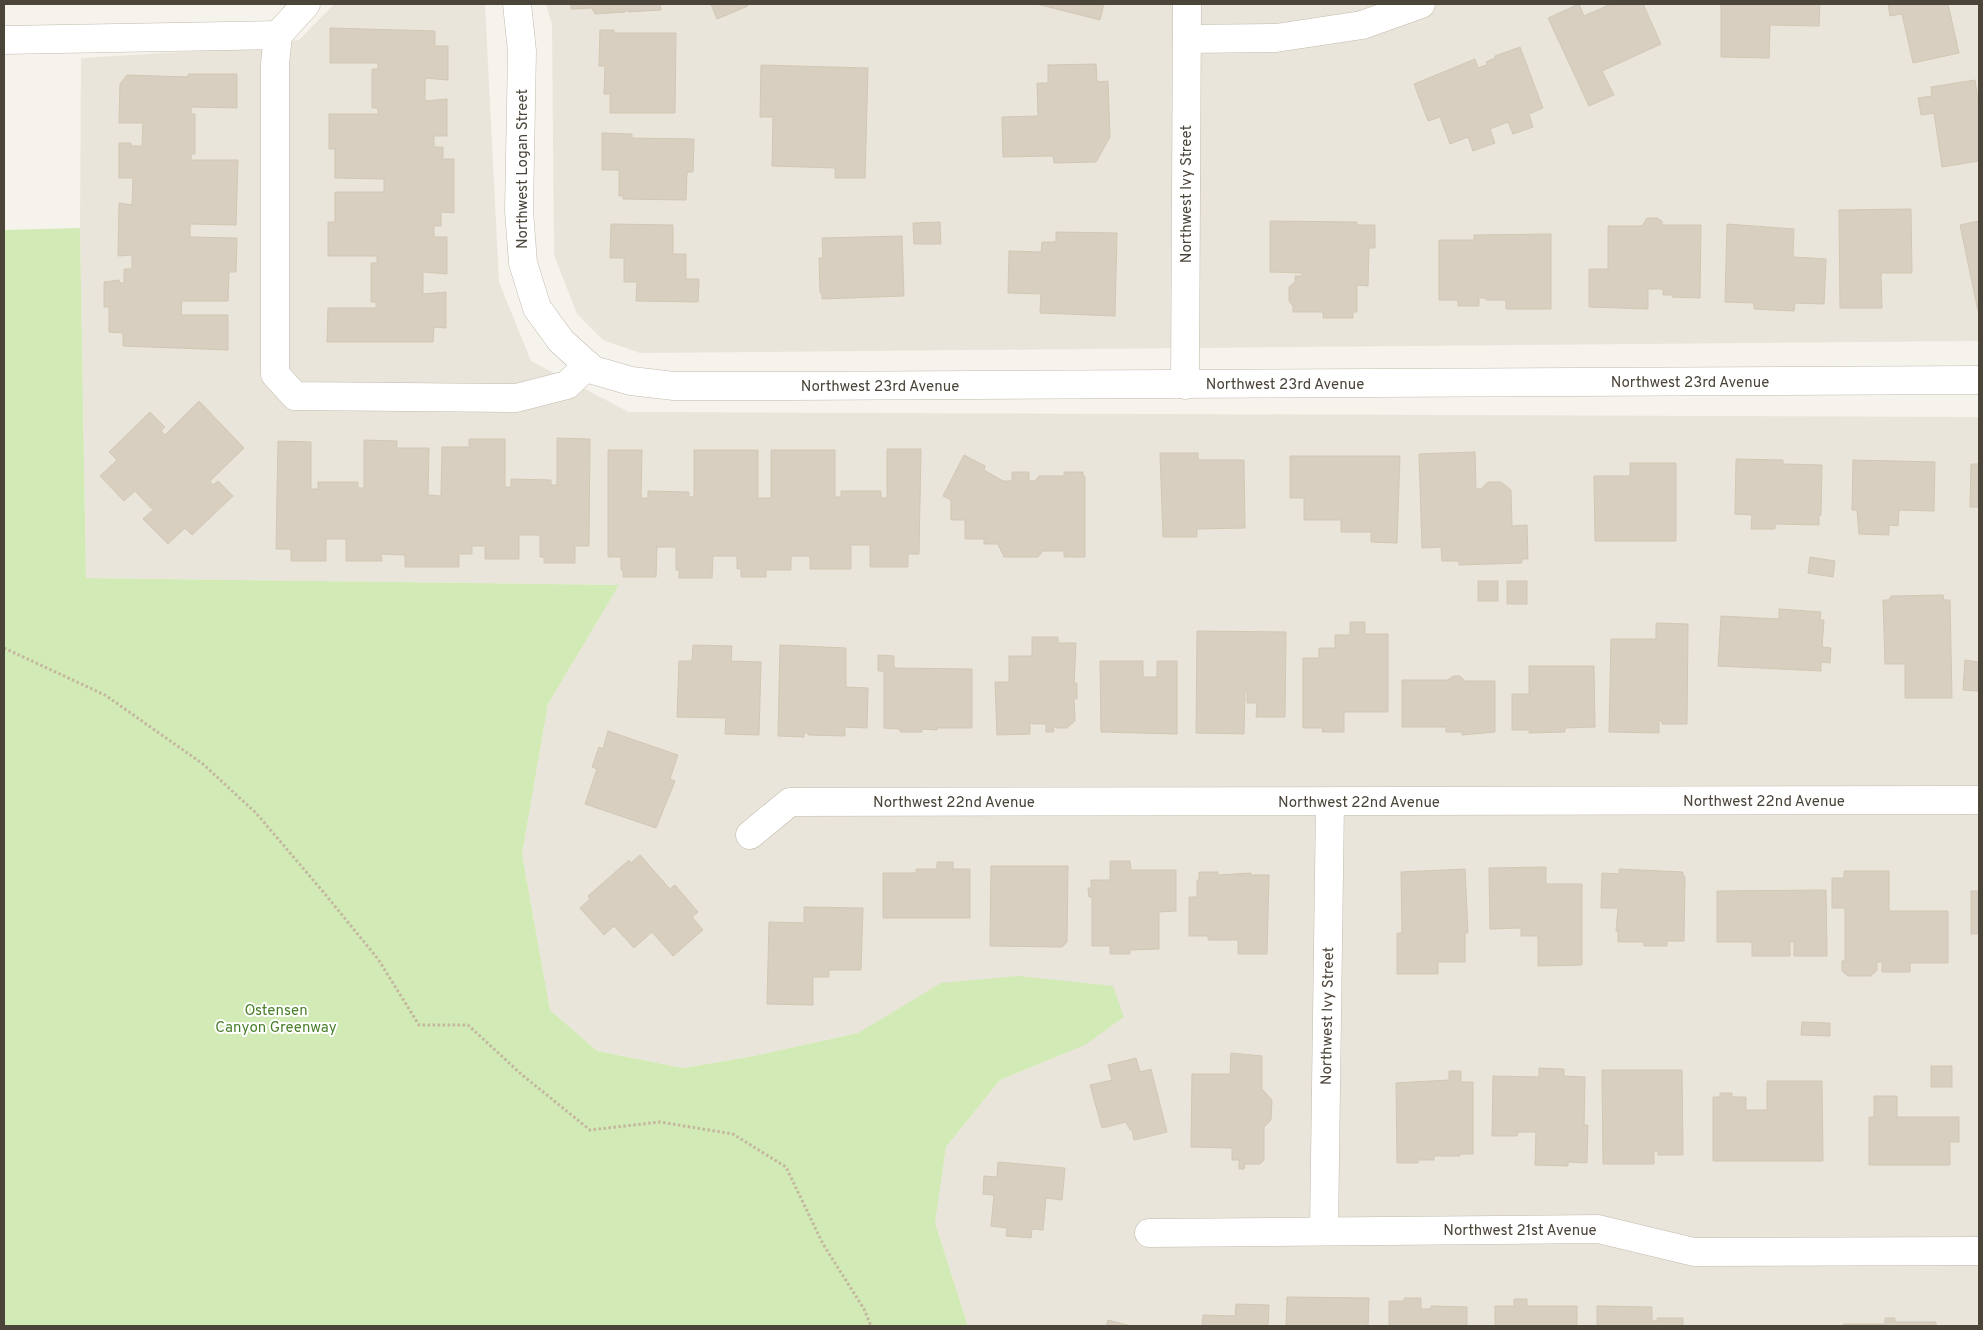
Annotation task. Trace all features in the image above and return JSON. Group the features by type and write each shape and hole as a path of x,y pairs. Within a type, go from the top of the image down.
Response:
{"street":[{"path":"306,4 278,35 275,64 275,374 295,396 516,398 567,385 590,367"},
{"name":"Northwest Logan Street","path":"516,4 522,51 520,211 523,263 537,308 560,341 590,367"},
{"name":"Northwest Ivy Street","path":"1185,385 1187,4"},
{"path":"1187,39 1286,36 1362,24 1421,4"},
{"path":"4,40 278,35"},
{"name":"Northwest 23rd Avenue","path":"590,367 631,381 674,386 1979,380"},
{"name":"Northwest 22nd Avenue","path":"750,835 790,802 1330,803 1979,800"},
{"name":"Northwest Ivy Street","path":"1324,1230 1330,803"},
{"name":"Northwest 21st Avenue","path":"1149,1233 1598,1228 1694,1252 1979,1251"}],"path":[{"path":"4,648 105,695 203,764 256,813 325,894 378,959 419,1025 468,1025 521,1074 590,1130 660,1122 733,1134 786,1167 823,1244 864,1309 870,1326"}],"shaded area":[{"path":"334,4 485,4 499,282 531,361 629,412 1979,417 1979,1326 968,1326 935,1223 946,1147 1000,1080 1085,1045 942,983 858,1033 754,1056 683,1068 597,1051 550,1010 522,854 548,704 619,585 86,578 80,228 81,58 198,51 299,40"},
{"path":"546,4 1979,4 1979,341 640,353 603,340 577,314 554,255 552,25"}],"green space":[{"name":"Ostensen Canyon Greenway","path":"80,228 86,578 619,585 548,704 522,854 550,1010 597,1051 683,1068 754,1056 858,1033 941,983 1019,976 1113,986 1124,1017 1085,1045 1000,1080 946,1147 935,1223 968,1326 4,1326 4,230"}],"building":[{"path":"571,4 660,4 661,10 628,12 628,9 625,12 595,14 592,8 571,9"},
{"path":"711,4 747,4 748,6 717,19"},
{"path":"1037,4 1104,4 1100,20"},
{"path":"1579,4 1584,16 1611,4 1643,4 1661,44 1602,71 1614,95 1589,106 1548,18"},
{"path":"1721,4 1820,4 1819,26 1770,25 1769,58 1721,57"},
{"path":"1888,4 1948,4 1959,53 1913,63 1902,14 1890,16"},
{"path":"330,28 435,31 435,46 448,46 448,80 425,78 425,101 447,99 447,136 434,136 434,147 443,147 443,159 454,159 454,213 441,212 441,226 434,226 434,237 447,237 447,274 423,272 423,294 446,292 446,328 434,327 433,342 327,342 328,308 376,308 376,302 371,302 371,263 377,263 377,256 328,256 328,222 335,222 335,192 384,192 384,179 335,178 335,149 329,149 329,114 378,114 378,108 372,108 372,69 378,69 378,63 330,63"},
{"path":"600,30 614,30 614,33 676,33 675,113 610,113 610,94 604,94 605,66 599,66"},
{"path":"1520,47 1543,108 1529,114 1533,127 1513,134 1508,122 1490,129 1495,143 1473,151 1468,137 1450,144 1440,117 1428,121 1414,84 1475,59 1478,68 1487,65 1486,62 1495,58 1495,56"},
{"path":"1096,64 1097,82 1108,81 1110,137 1096,162 1054,163 1053,156 1003,157 1002,117 1038,116 1037,83 1048,83 1048,65"},
{"path":"761,65 868,68 865,178 835,178 835,168 772,166 773,117 760,117"},
{"path":"188,74 237,74 237,108 191,107 191,114 195,114 195,154 191,154 191,160 238,160 236,225 190,224 190,237 237,238 236,272 229,272 228,301 182,301 181,315 228,315 228,350 123,346 123,333 109,332 109,307 104,307 104,282 119,280 120,283 124,283 124,269 132,269 132,255 118,256 119,203 132,205 133,178 119,178 119,143 131,143 131,146 142,146 143,123 119,123 120,84 127,75 188,77"},
{"path":"1975,80 1979,106 1979,161 1942,167 1934,113 1921,115 1918,98 1932,96 1931,87"},
{"path":"602,133 632,134 632,138 694,139 693,172 687,172 686,200 623,199 623,196 619,196 619,170 602,170"},
{"path":"1911,209 1912,273 1881,273 1882,308 1840,308 1839,210"},
{"path":"1647,218 1657,218 1662,221 1662,225 1701,225 1700,298 1672,297 1673,295 1663,295 1663,289 1648,289 1648,309 1589,307 1589,269 1608,269 1608,226 1642,226"},
{"path":"1270,221 1357,222 1357,225 1375,225 1375,248 1369,248 1368,286 1357,285 1357,312 1353,312 1353,318 1323,318 1323,312 1293,312 1293,306 1289,301 1289,287 1295,282 1295,276 1302,276 1302,273 1270,272"},
{"path":"1979,221 1979,311 1978,311 1960,225"},
{"path":"940,222 941,244 914,244 913,223"},
{"path":"611,224 673,225 673,254 686,254 686,279 699,279 698,302 636,301 637,282 624,282 624,258 610,258"},
{"path":"1727,224 1794,229 1793,257 1826,259 1824,304 1795,303 1794,311 1754,309 1754,303 1725,302"},
{"path":"1056,232 1117,233 1115,316 1040,313 1041,294 1008,293 1009,251 1041,252 1042,242 1056,242"},
{"path":"1551,234 1551,309 1506,309 1506,300 1486,300 1486,298 1479,298 1479,306 1458,306 1458,300 1439,300 1439,240 1474,240 1474,235"},
{"path":"902,236 904,296 822,299 822,293 820,293 819,258 823,258 822,238"},
{"path":"199,401 244,448 210,481 213,485 218,481 233,496 192,535 185,528 168,544 143,519 153,510 135,491 124,501 100,476 117,460 109,452 150,412 165,427 161,431 165,435"},
{"path":"557,438 590,439 589,546 575,546 575,563 544,563 544,557 540,557 540,535 519,535 519,559 485,559 485,546 472,546 472,554 459,554 459,567 405,567 405,555 381,554 382,561 346,561 346,539 326,539 326,561 291,561 291,549 276,549 278,441 311,442 311,489 318,489 318,482 358,482 358,488 364,488 364,440 397,441 397,448 429,448 428,495 441,496 442,447 469,447 469,439 505,439 505,487 511,487 511,479 551,480 551,485 557,485"},
{"path":"887,449 921,449 919,554 908,554 908,567 870,567 870,545 851,545 851,569 810,569 810,556 791,556 791,570 766,570 766,577 741,577 741,569 737,569 737,556 713,556 712,578 679,578 679,570 676,570 676,547 657,547 656,577 623,577 621,557 608,557 608,450 642,450 641,498 648,498 648,491 689,492 689,497 694,497 694,450 758,450 758,498 771,498 771,450 835,450 835,497 841,497 841,491 881,491 881,498 887,498"},
{"path":"1475,452 1476,489 1481,489 1488,482 1501,482 1511,490 1512,526 1527,525 1528,559 1522,559 1522,563 1459,565 1459,561 1442,561 1441,547 1422,548 1419,454"},
{"path":"1160,453 1198,453 1198,460 1244,460 1245,528 1197,529 1197,537 1163,537"},
{"path":"964,455 985,466 984,470 1003,481 1012,481 1012,472 1029,472 1029,481 1035,481 1039,476 1064,476 1064,472 1083,472 1083,476 1085,476 1085,557 1064,557 1064,551 1043,551 1038,557 1004,557 998,544 984,544 984,539 965,539 965,520 951,520 951,500 943,496"},
{"path":"1290,456 1400,456 1397,543 1371,542 1371,532 1341,532 1341,520 1304,520 1304,498 1290,498"},
{"path":"1736,459 1783,460 1783,464 1822,465 1819,525 1775,524 1775,529 1751,529 1752,515 1735,514"},
{"path":"1853,460 1935,462 1934,511 1899,510 1898,526 1889,525 1889,535 1859,534 1857,510 1852,510"},
{"path":"1630,463 1676,463 1676,541 1595,541 1594,476 1630,476"},
{"path":"1971,464 1979,464 1979,507 1970,507"},
{"path":"1810,557 1835,561 1833,577 1808,573"},
{"path":"1478,581 1498,581 1498,601 1478,601"},
{"path":"1507,581 1527,581 1527,604 1507,604"},
{"path":"1943,595 1944,600 1950,600 1952,698 1905,698 1905,664 1885,664 1883,600 1889,600 1891,596"},
{"path":"1779,609 1821,612 1820,620 1824,620 1822,647 1831,648 1830,663 1821,662 1821,671 1718,666 1721,616 1779,619"},
{"path":"1350,622 1365,622 1365,634 1388,634 1388,712 1344,712 1344,732 1322,732 1323,728 1303,728 1303,658 1319,658 1319,648 1335,648 1335,635 1350,635"},
{"path":"1656,623 1688,624 1687,724 1662,724 1662,721 1659,721 1659,733 1609,732 1611,639 1656,639"},
{"path":"1197,631 1286,632 1285,717 1256,717 1257,703 1247,703 1247,691 1245,691 1244,734 1196,733"},
{"path":"1032,637 1058,637 1058,643 1076,643 1074,683 1077,683 1077,699 1074,699 1075,721 1067,728 1056,728 1053,725 1054,732 1046,732 1046,724 1033,724 1030,722 1030,734 997,735 995,682 1009,682 1009,656 1032,656"},
{"path":"693,645 732,646 731,661 761,662 759,735 725,734 726,718 677,717 679,661 692,661"},
{"path":"780,645 846,648 846,687 868,688 867,728 845,727 845,736 808,735 809,733 804,733 804,737 778,736"},
{"path":"878,655 894,656 894,668 972,669 972,728 937,728 937,730 922,729 922,732 900,732 900,729 884,728 884,671 878,671"},
{"path":"1965,660 1979,662 1978,691 1963,690"},
{"path":"1100,661 1143,661 1143,677 1157,677 1157,661 1177,661 1177,734 1101,732"},
{"path":"1529,666 1594,666 1595,727 1565,728 1565,732 1529,733 1529,730 1512,730 1512,694 1529,694"},
{"path":"1453,676 1460,676 1465,681 1495,681 1495,732 1462,735 1462,732 1446,732 1446,727 1402,727 1402,680 1448,680"},
{"path":"608,731 678,755 670,779 675,781 656,828 585,804 597,769 592,767 599,747 603,749"},
{"path":"640,855 670,889 675,885 698,912 692,917 703,930 673,956 652,932 634,948 614,926 604,935 580,908 590,899 588,896 629,860 631,863"},
{"path":"1110,861 1130,861 1131,870 1176,870 1176,911 1159,912 1159,949 1130,950 1130,954 1110,954 1110,946 1092,946 1092,897 1089,897 1088,888 1091,888 1091,880 1110,880"},
{"path":"937,862 953,862 953,869 970,869 970,918 883,918 883,873 916,873 916,869 937,869"},
{"path":"991,866 1068,866 1067,942 1062,947 990,946"},
{"path":"1546,867 1546,884 1582,884 1582,965 1538,966 1538,936 1521,936 1521,928 1490,929 1489,868"},
{"path":"1465,869 1468,933 1465,933 1465,962 1438,962 1438,974 1397,974 1397,933 1402,933 1401,872"},
{"path":"1619,869 1683,872 1683,876 1685,876 1684,941 1667,941 1667,946 1644,946 1644,942 1618,942 1618,931 1616,931 1618,908 1601,908 1602,873 1619,874"},
{"path":"1844,871 1889,871 1889,911 1948,911 1948,963 1910,963 1910,972 1882,972 1882,962 1877,962 1877,970 1871,976 1848,976 1842,971 1842,961 1845,961 1845,908 1832,908 1832,878 1844,878"},
{"path":"1199,872 1218,872 1218,875 1251,873 1250,875 1269,875 1267,954 1238,954 1238,940 1208,940 1208,936 1189,936 1189,897 1197,897"},
{"path":"1826,890 1827,956 1794,956 1794,942 1790,942 1790,956 1752,956 1752,942 1717,942 1717,891"},
{"path":"1971,891 1979,891 1979,934 1971,934"},
{"path":"804,907 863,908 861,970 829,970 829,977 813,977 813,1005 767,1004 769,922 804,923"},
{"path":"1802,1022 1830,1023 1830,1036 1801,1035"},
{"path":"1231,1053 1262,1056 1262,1089 1272,1100 1271,1120 1264,1127 1264,1160 1260,1164 1245,1164 1244,1169 1239,1169 1239,1160 1232,1160 1232,1148 1191,1147 1192,1074 1230,1074"},
{"path":"1136,1058 1140,1072 1151,1069 1167,1132 1134,1140 1132,1130 1130,1130 1126,1122 1102,1128 1090,1085 1112,1080 1108,1065"},
{"path":"1931,1066 1952,1066 1952,1087 1931,1087"},
{"path":"1539,1068 1564,1069 1564,1076 1585,1077 1584,1125 1588,1125 1587,1163 1568,1162 1568,1166 1535,1165 1536,1132 1518,1132 1517,1136 1492,1136 1493,1076 1539,1077"},
{"path":"1602,1070 1682,1070 1683,1155 1658,1155 1658,1151 1654,1151 1654,1164 1603,1164"},
{"path":"1449,1071 1461,1071 1461,1082 1473,1082 1473,1154 1434,1156 1434,1160 1418,1160 1418,1163 1397,1163 1396,1083 1449,1080"},
{"path":"1767,1081 1822,1081 1823,1161 1713,1161 1713,1097 1720,1097 1720,1093 1732,1093 1732,1097 1746,1097 1746,1110 1767,1110"},
{"path":"1874,1096 1897,1096 1897,1117 1959,1117 1959,1142 1950,1142 1950,1165 1869,1165 1869,1117 1874,1117"},
{"path":"998,1162 1065,1168 1062,1200 1046,1198 1043,1230 1032,1229 1031,1238 1006,1236 1007,1228 991,1226 994,1195 983,1194 984,1176 997,1177"},
{"path":"1287,1297 1369,1298 1368,1326 1286,1326"},
{"path":"1404,1298 1421,1298 1421,1309 1431,1309 1431,1306 1467,1307 1467,1326 1389,1326 1389,1301 1404,1301"},
{"path":"1514,1299 1527,1299 1527,1306 1577,1306 1577,1326 1495,1326 1495,1306 1514,1306"},
{"path":"1236,1304 1269,1305 1268,1326 1202,1326 1203,1315 1235,1316"},
{"path":"1597,1306 1652,1307 1652,1321 1657,1321 1657,1318 1683,1318 1683,1326 1597,1326"},
{"path":"1885,1318 1895,1318 1895,1322 1936,1322 1936,1326 1843,1326 1843,1324 1885,1324"},
{"path":"1108,1320 1131,1326 1106,1326"}]}
